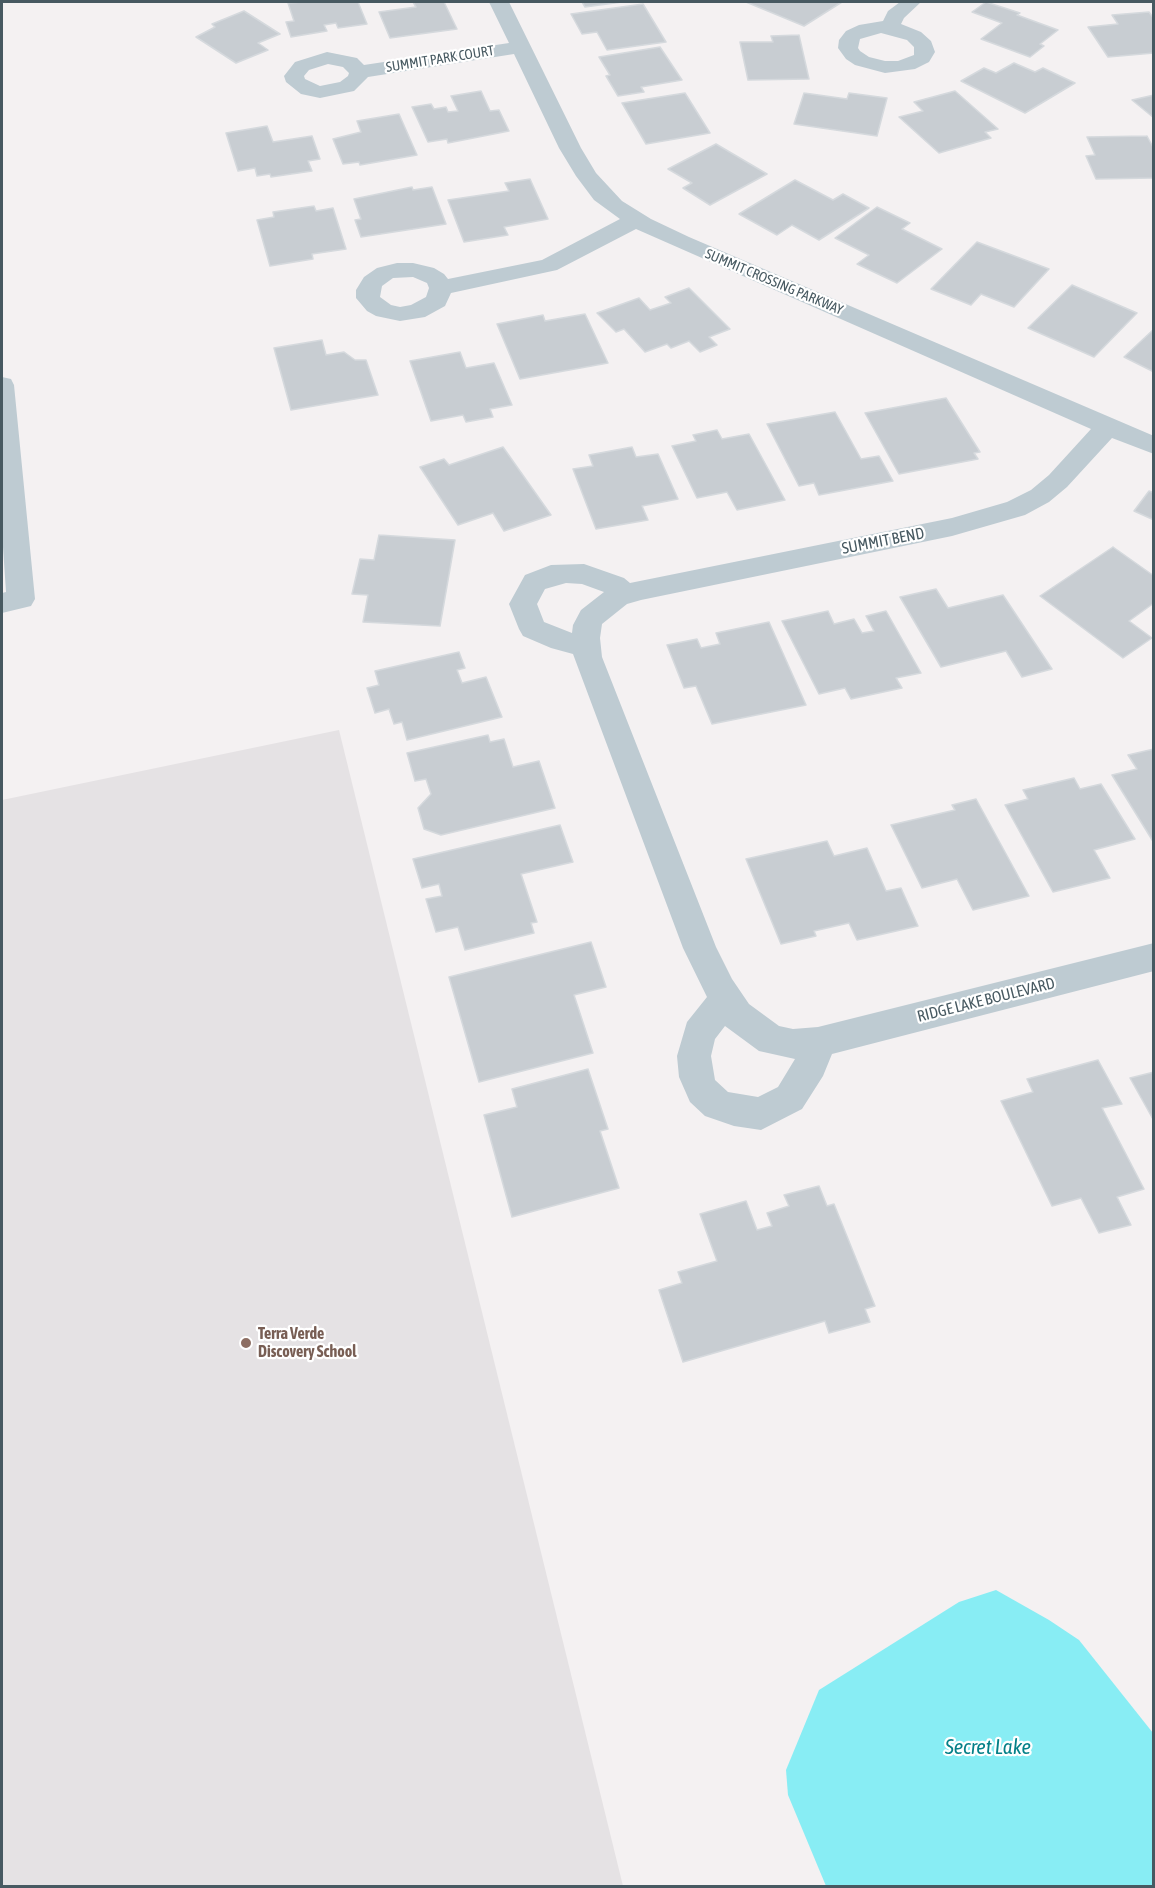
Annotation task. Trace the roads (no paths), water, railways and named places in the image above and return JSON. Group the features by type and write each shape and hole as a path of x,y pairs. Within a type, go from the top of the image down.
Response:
{"street":[{"name":"SUMMIT CROSSING PARKWAY","path":"500,2 570,148 587,176 602,195 636,220 681,242 1154,446"},
{"path":"890,28 895,15 911,2"},
{"name":"SUMMIT PARK COURT","path":"359,72 522,47"},
{"path":"441,288 549,265 636,220"},
{"path":"2,385 11,601"},
{"name":"SUMMIT BEND","path":"818,1042 793,1044 771,1040 737,1015 726,999 700,948 653,820 588,657 587,625 591,617 616,597 626,594 665,584 992,518 1016,509 1040,496 1058,481 1108,426"},
{"path":"587,647 561,641 533,629 523,604 536,582 551,575 584,574 614,585 626,594"},
{"name":"RIDGE LAKE BOULEVARD","path":"818,1042 1154,957"},
{"path":"726,999 699,1033 694,1056 696,1077 702,1091 717,1105 761,1114 790,1098 811,1065 818,1042"}],"water":[{"name":"Secret Lake","path":"996,1590 1079,1640 1153,1733 1153,1886 826,1886 788,1795 786,1770 819,1690 959,1602"}],"place":[{"name":"Terra Verde Discovery School","path":"246,1343"}]}
